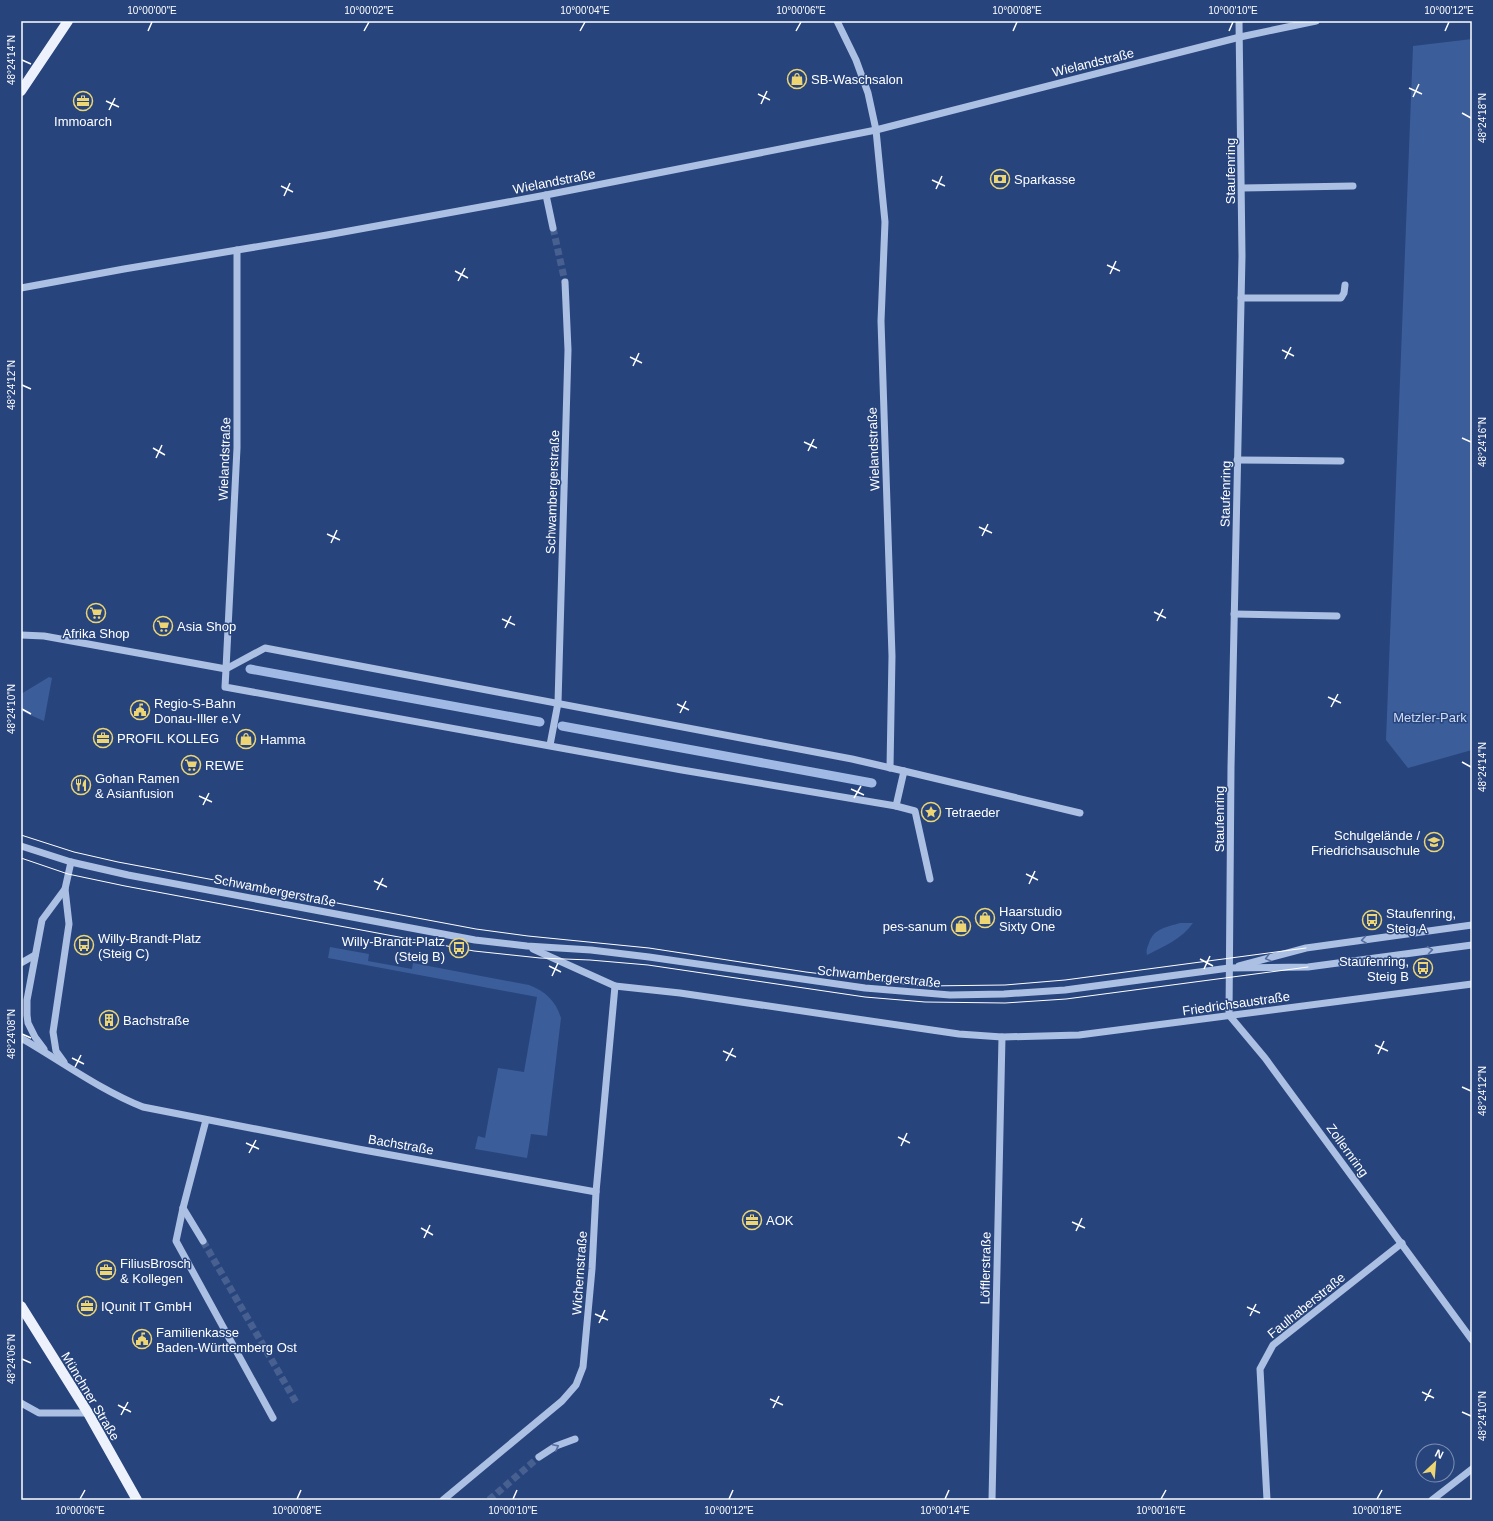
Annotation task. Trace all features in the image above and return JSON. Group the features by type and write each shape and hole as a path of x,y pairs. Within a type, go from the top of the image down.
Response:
{"main road":[{"path":"21,91 68,21"},
{"name":"Münchner Straße","path":"21,1306 88,1413 137,1500"}],"street":[{"path":"837,21 856,60 868,93 876,130"},
{"name":"Staufenring","path":"1229,968 1234,614 1241,298 1242,188 1240,21"},
{"name":"Wielandstraße","path":"21,288 546,195 876,130 1240,37 1316,21"},
{"name":"Wielandstraße","path":"876,130 885,222 881,321 892,656 890,768"},
{"path":"1242,188 1353,186"},
{"path":"546,195 553,228"},
{"name":"Wielandstraße","path":"226,668 237,448 236,250"},
{"name":"Schwambergerstraße","path":"550,746 558,703 568,350 565,282"},
{"path":"1241,298 1341,298 1344,293 1345,284"},
{"path":"1237,460 1341,461"},
{"path":"1234,614 1337,616"},
{"path":"21,635 44,636 226,668 265,648 852,759 1080,813"},
{"path":"226,668 225,687 682,770 896,806 915,811 930,879"},
{"path":"896,806 904,771"},
{"name":"Schwambergerstraße","path":"21,846 71,862 128,875 460,937 528,946 629,954 865,988 950,995 1004,994 1065,990 1229,968"},
{"name":"Bachstraße","path":"70,1067 62,1060 56,1051 53,1032 69,924 65,889 71,862"},
{"name":"Bachstraße","path":"49,1054 35,1037 28,1023 27,1000 42,920 65,889"},
{"path":"1229,968 1306,948 1472,925"},
{"path":"1229,968 1308,967 1472,945"},
{"name":"Schwambergerstraße","path":"528,946 615,986 680,993 938,1031 1002,1037"},
{"path":"21,963 35,955"},
{"path":"1229,968 1229,1015"},
{"name":"Friedrichsaustraße","path":"1002,1037 1079,1035 1472,984"},
{"name":"Wichernstraße","path":"443,1500 562,1401 576,1385 583,1367 596,1192 615,986"},
{"name":"Zollernring","path":"1229,1015 1265,1058 1472,1340"},
{"name":"Löfflerstraße","path":"992,1500 1002,1037"},
{"name":"Bachstraße","path":"21,1038 126,1100 144,1107 206,1120 596,1192"},
{"path":"206,1120 176,1241 273,1418"},
{"path":"183,1208 203,1241"},
{"name":"Faulhaberstraße","path":"1267,1500 1260,1369 1273,1345 1402,1243"},
{"path":"21,1403 39,1413 88,1413"},
{"path":"538,1457 556,1446 575,1438"},
{"path":"1432,1500 1472,1469"}],"green space":[{"name":"Metzler-Park","path":"1472,39 1472,750 1408,768 1386,740 1413,46"},
{"path":"49,677 52,678 44,721 21,711 21,694"},
{"path":"1180,923 1193,923 1189,929 1178,938 1147,955 1147,948 1154,934 1166,927"},
{"path":"330,947 369,954 368,961 412,969 413,963 529,985 540,990 549,997 559,1012 561,1018 547,1136 531,1134 527,1158 475,1149 478,1136 485,1138 498,1068 524,1072 537,997 328,958"}],"waterway":[{"path":"250,669 540,722"},
{"path":"562,726 872,783"}],"tunnel":[{"path":"553,228 565,282"},
{"path":"203,1241 297,1404"},
{"path":"489,1500 539,1457"}],"tram line":[{"path":"21,835 74,852 118,862 476,929 528,936 649,948 806,972 925,986 1005,985 1065,980 1306,948"},
{"path":"21,858 68,874 125,886 474,951 540,958 590,960 648,965 865,997 925,1002 1005,1003 1066,999 1308,967"}],"place":[{"name":"SB-Waschsalon","path":"797,79"},
{"name":"Immoarch","path":"83,101"},
{"name":"Sparkasse","path":"1000,179"},
{"name":"Afrika Shop","path":"96,613"},
{"name":"Asia Shop","path":"163,626"},
{"name":"Regio-S-Bahn Donau-Iller e.V","path":"140,710"},
{"name":"PROFIL KOLLEG","path":"103,738"},
{"name":"Hamma","path":"246,739"},
{"name":"REWE","path":"191,765"},
{"name":"Gohan Ramen & Asianfusion","path":"81,785"},
{"name":"Tetraeder","path":"931,812"},
{"name":"Schulgelände / Friedrichsauschule","path":"1434,842"},
{"name":"Haarstudio Sixty One","path":"985,918"},
{"name":"Staufenring, Steig A","path":"1372,920"},
{"name":"pes-sanum","path":"961,926"},
{"name":"Willy-Brandt-Platz (Steig C)","path":"84,945"},
{"name":"Willy-Brandt-Platz (Steig B)","path":"459,948"},
{"name":"Staufenring, Steig B","path":"1423,968"},
{"name":"Bachstraße","path":"109,1020"},
{"name":"AOK","path":"752,1220"},
{"name":"FiliusBrosch & Kollegen","path":"106,1270"},
{"name":"IQunit IT GmbH","path":"87,1306"},
{"name":"Familienkasse Baden-Württemberg Ost","path":"142,1339"}]}
